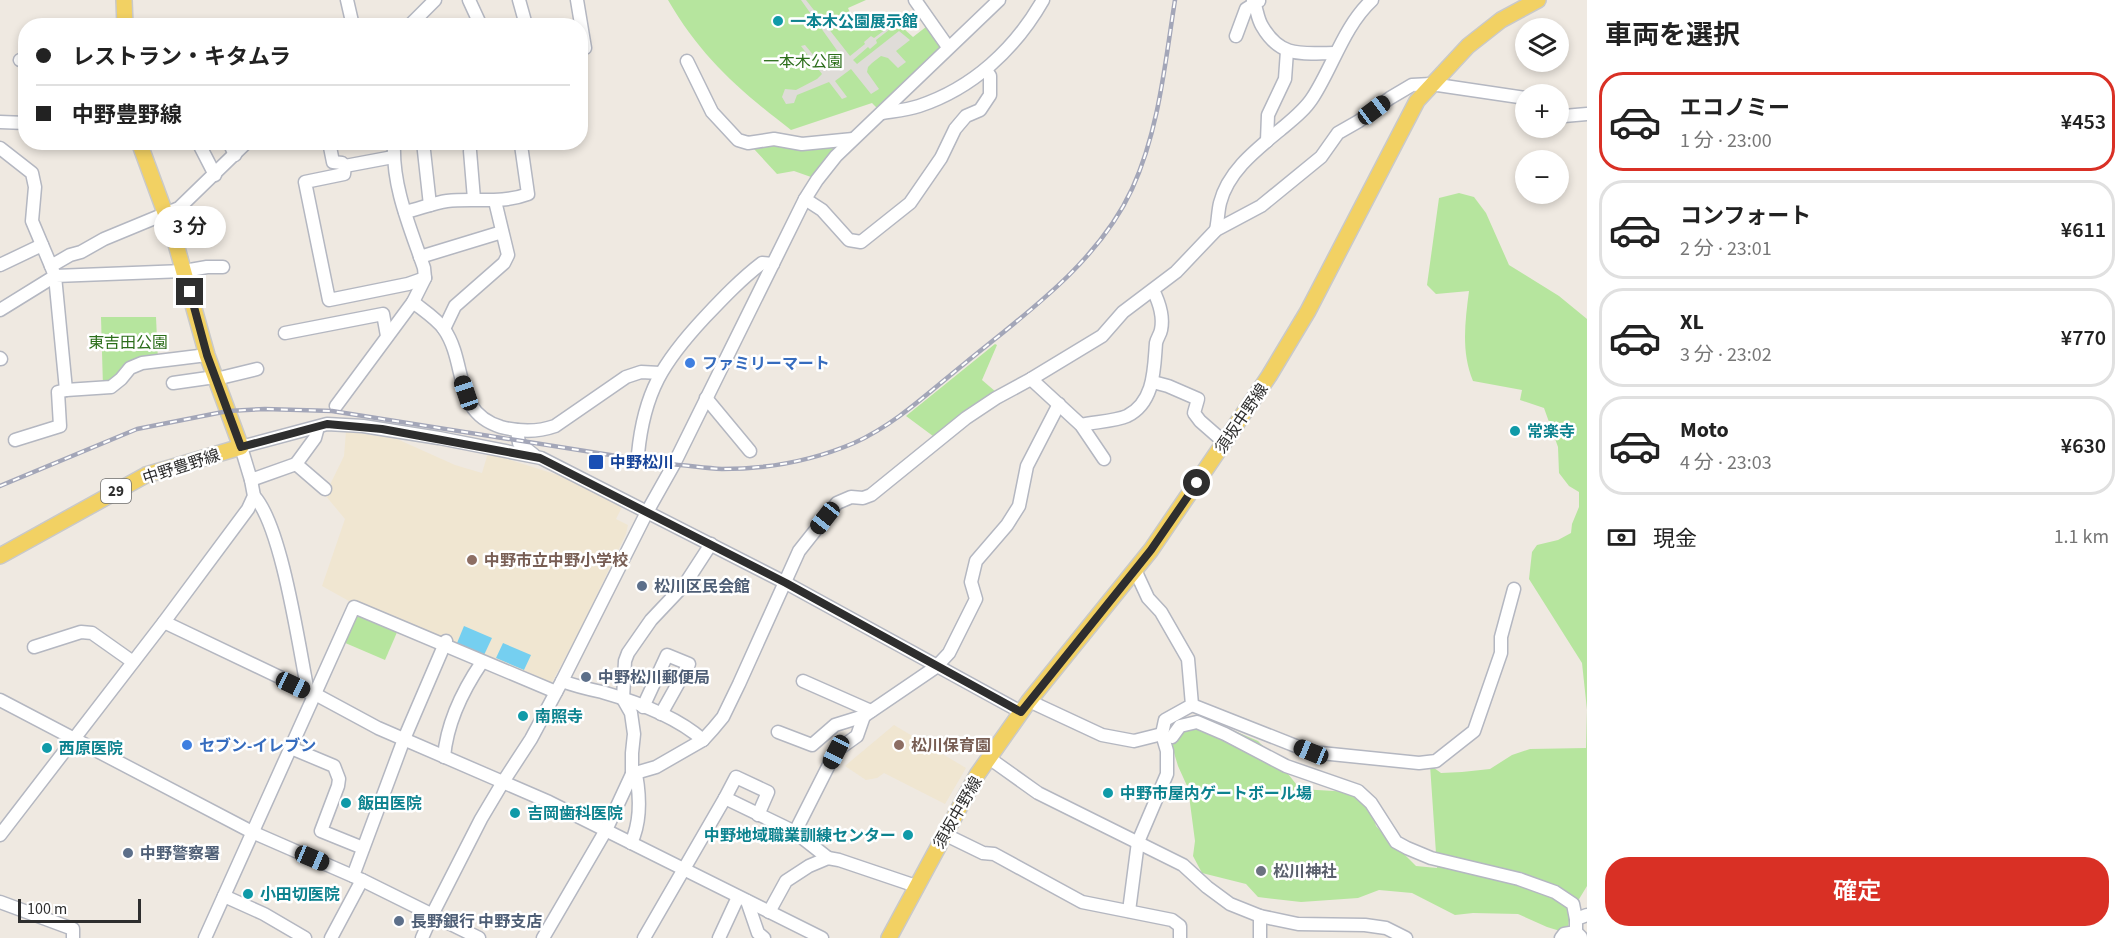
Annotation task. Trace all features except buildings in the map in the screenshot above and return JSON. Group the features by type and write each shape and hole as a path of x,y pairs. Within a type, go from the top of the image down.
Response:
{"main road":[{"path":"124,0 125,18"},
{"name":"須坂中野線","path":"889,938 944,834 989,758 1025,707 1151,550 1269,376 1308,311 1417,101 1468,46 1501,20 1538,0"},
{"name":"中野豊野線","path":"0,556 146,475 241,447 207,355 184,271 142,150"}],"street":[{"path":"347,0 351,18"},
{"path":"417,18 435,0"},
{"path":"469,0 477,18"},
{"path":"519,0 524,18"},
{"path":"577,0 580,18"},
{"path":"915,0 948,47"},
{"path":"422,938 503,782 531,739 559,686 805,199 836,156 999,0"},
{"path":"882,113 917,107 954,91 986,70 1011,45 1035,15 1043,0"},
{"path":"1216,230 1220,202 1229,180 1239,167 1297,116 1312,99 1335,53 1372,0"},
{"path":"1236,36 1246,9 1256,1 1261,24 1271,40 1287,51 1335,53"},
{"path":"1267,141 1268,114 1285,79 1287,51"},
{"path":"687,61 712,112 738,140 747,144 774,139 802,144 854,139"},
{"path":"805,199 822,210 849,240 861,242 910,203 941,158 955,129 966,116 980,110 990,95 990,76 986,70"},
{"path":"543,938 606,830 634,774 656,767 703,740 723,717 786,583 798,551 837,503 851,497 863,498 871,495 966,418 1102,336 1138,298 1153,290 1176,272 1216,230 1261,206 1321,157 1338,133 1390,98 1412,85 1431,84 1515,96"},
{"path":"1569,116 1587,114"},
{"path":"0,122 18,123"},
{"path":"0,148 32,173 34,187 32,222 53,271 66,390"},
{"path":"202,150 215,175"},
{"path":"233,150 235,155"},
{"path":"0,310 53,271 70,255 179,208 240,150"},
{"path":"331,150 333,162 342,163 345,166 393,157"},
{"path":"336,406 413,302 425,278 395,180 393,150"},
{"path":"424,150 430,205"},
{"path":"405,212 444,201 474,199 495,201 528,194 522,150"},
{"path":"470,151 474,199"},
{"path":"345,166 344,174 305,182 329,300 408,284 425,278"},
{"path":"444,328 455,306 504,263 508,255 495,201"},
{"path":"420,257 502,232"},
{"path":"0,265 42,245"},
{"path":"638,454 644,415 660,373 670,356 721,300 762,263 773,264"},
{"path":"53,271 184,271 223,267"},
{"path":"1081,425 1126,416 1140,405 1153,382 1156,339 1161,330 1162,318 1153,290"},
{"path":"413,302 444,328 459,363 472,410 494,424 517,430 542,430 555,426 626,377 641,372 660,373"},
{"path":"285,333 383,314 387,336"},
{"path":"15,440 60,426 58,392 111,387 129,368 142,363 207,355"},
{"path":"173,383 215,378 257,369"},
{"path":"1031,379 1081,425 1104,459"},
{"path":"1153,382 1198,399 1194,413 1224,442"},
{"path":"706,398 750,451"},
{"path":"777,732 812,745 835,725 868,713 936,667 949,653 976,599 971,582 976,561 1007,525 1019,506 1027,466 1059,404"},
{"path":"312,693 282,563 262,504 254,496 241,447 327,424 363,426 534,456 580,477 786,583 936,667 1025,707 1102,735 1134,741 1167,736 1180,726 1197,722 1286,766 1352,787 1371,803 1396,842 1431,858 1518,879 1555,892 1573,904 1581,917 1578,935 1564,934 1561,938"},
{"path":"251,480 296,464 315,438 318,427"},
{"path":"517,430 519,443 534,456"},
{"path":"296,464 325,489"},
{"path":"0,835 164,622 248,509 254,496"},
{"path":"631,843 636,832 640,794 634,774 633,725 627,704 623,699 625,661 628,653 651,621 685,584 711,544"},
{"path":"1135,570 1148,598 1161,612 1188,659 1192,705"},
{"path":"1192,705 1311,752 1419,763 1436,761 1474,731 1501,653 1501,637 1514,589"},
{"path":"205,938 291,748 312,693 354,607 445,644 482,662 559,686 600,692 643,706 689,728 703,740"},
{"path":"164,622 312,693 378,728 606,830 822,938"},
{"path":"34,647 81,632 92,633 133,662"},
{"path":"331,938 357,878 363,848 404,739 445,644"},
{"path":"643,706 667,655 689,664 661,714"},
{"path":"444,757 450,723 468,682 482,662"},
{"path":"803,681 868,713"},
{"path":"0,700 252,832 357,878 479,938"},
{"path":"1129,911 1137,842 1167,774 1165,720 1192,705"},
{"path":"795,832 836,752 857,736 868,713"},
{"path":"291,748 334,766 339,778 338,786 321,831 363,848"},
{"path":"989,758 1038,793 1184,865 1207,887 1230,904 1260,916 1298,924 1365,925 1386,928 1406,938"},
{"path":"644,938 685,870 736,777 768,792 759,815"},
{"path":"725,798 795,832 828,858 916,886"},
{"path":"944,834 983,853 994,854 1082,902 1172,920 1180,926 1180,938"},
{"path":"769,912 786,881 809,866 828,858"},
{"path":"225,896 264,914 304,938"},
{"path":"719,938 742,899"},
{"path":"742,899 758,933 764,938"},
{"path":"0,902 73,929 73,938"},
{"path":"1260,916 1260,938"}],"shaded area":[{"path":"801,0 806,0 850,56 871,36 874,38 893,24 894,26 876,40 877,43 870,49 868,47 853,60 857,64 899,31 910,40 896,51 906,62 898,68 888,58 881,56 872,63 867,72 879,89 871,94 851,69 835,81 847,97 842,99 829,82 797,95 794,103 786,104 782,97 785,89 796,90 822,74 801,46 805,45 825,69 841,56"},
{"name":"中野市立中野小学校","path":"346,431 397,439 455,465 482,473 488,453 561,476 622,507 616,519 628,525 626,534 550,686 356,605 322,586 345,519 325,495 344,456"},
{"name":"松川保育園","path":"894,725 966,768 945,804 884,773 877,778 866,780 845,766"}],"green space":[{"name":"一本木公園","path":"668,0 866,0 848,8 855,24 885,12 913,37 931,23 948,47 882,113 872,103 791,130 754,101 722,71 694,39"},
{"path":"774,144 837,147 811,177 794,171 777,174 754,149"},
{"path":"1459,193 1474,197 1486,213 1509,265 1559,296 1587,319 1587,710 1582,663 1529,579 1532,552 1537,545 1558,540 1571,533 1579,507 1579,492 1569,486 1559,473 1558,447 1544,408 1520,400 1522,390 1473,381 1465,348 1469,291 1436,294 1427,285 1439,198"},
{"name":"東吉田公園","path":"101,317 156,317 158,361 103,387"},
{"path":"995,344 997,345 982,380 996,392 937,439 906,416"},
{"path":"356,612 398,630 385,660 343,642"},
{"path":"1587,710 1587,886 1570,914 1568,928 1560,931 1518,914 1455,915 1412,893 1379,890 1358,898 1301,902 1258,897 1246,884 1202,873 1193,856 1195,841 1188,788 1178,766 1169,736 1176,722 1197,715 1258,741 1300,789 1351,792 1370,801 1376,826 1416,866 1437,868 1430,765 1441,773 1490,769 1512,755 1530,749 1586,748"}],"water":[{"path":"464,626 492,638 484,655 457,643"},
{"path":"503,643 531,655 524,670 496,658"}],"railway":[{"path":"0,486 137,429 228,411 265,409 332,411 667,464 722,469 789,463 822,455 854,443 898,417 1011,326 1058,286 1100,241 1118,216 1132,189 1149,143 1160,96 1175,0"}],"place":[{"name":"一本木公園展示館","path":"778,21"},
{"name":"ファミリーマート","path":"690,363"},
{"name":"常楽寺","path":"1515,431"},
{"name":"中野松川","path":"596,462"},
{"name":"中野市立中野小学校","path":"472,560"},
{"name":"松川区民会館","path":"642,586"},
{"name":"中野松川郵便局","path":"586,677"},
{"name":"南照寺","path":"523,716"},
{"name":"セブン-イレブン","path":"187,745"},
{"name":"松川保育園","path":"899,745"},
{"name":"西原医院","path":"47,748"},
{"name":"中野市屋内ゲートボール場","path":"1108,793"},
{"name":"飯田医院","path":"346,803"},
{"name":"吉岡歯科医院","path":"515,813"},
{"name":"中野地域職業訓練センター","path":"908,835"},
{"name":"中野警察署","path":"128,853"},
{"name":"松川神社","path":"1261,871"},
{"name":"小田切医院","path":"248,894"},
{"name":"長野銀行 中野支店","path":"399,921"}],"route":[{"path":"190,292 207,355 241,447 327,424 363,426 439,438 540,458 786,583 1021,712 1151,550 1197,483"}]}
